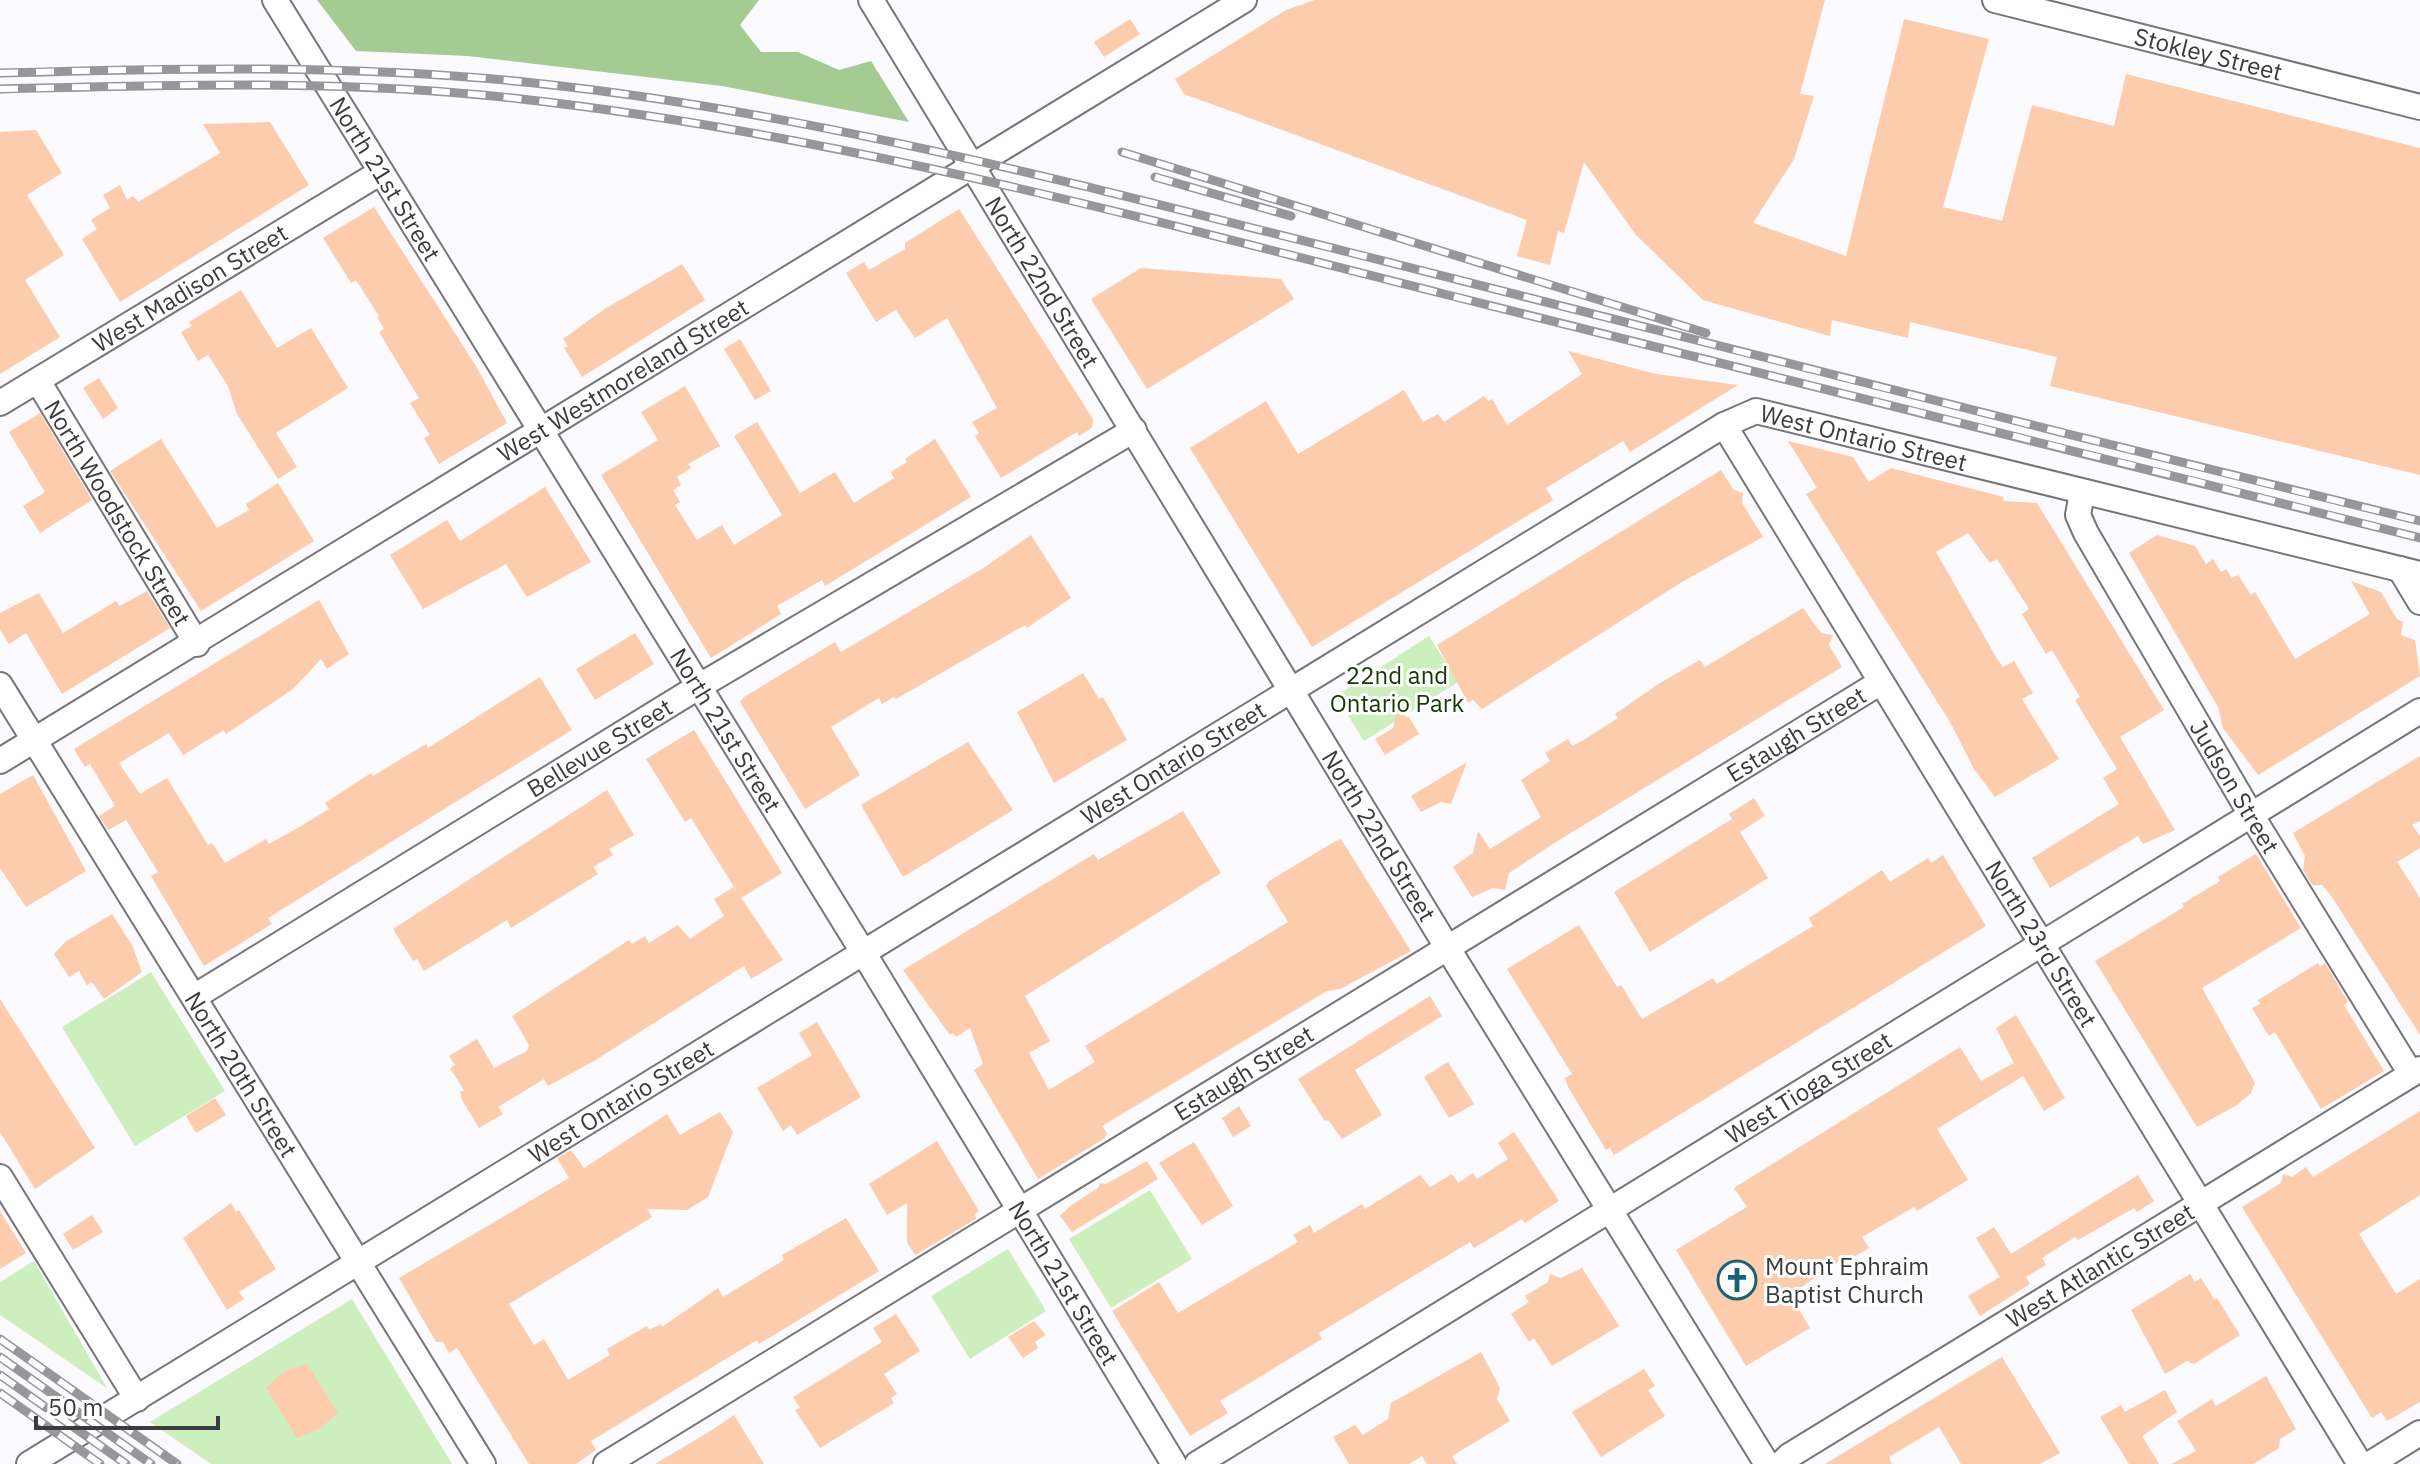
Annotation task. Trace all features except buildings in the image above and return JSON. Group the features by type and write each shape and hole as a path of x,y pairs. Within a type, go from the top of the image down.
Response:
{"street":[{"name":"North 21st Street","path":"275,0 863,952 1019,1214 1174,1464"},
{"name":"North 22nd Street","path":"871,0 1447,947 1767,1464"},
{"name":"West Westmoreland Street","path":"0,761 197,644 971,165 1244,0"},
{"name":"Stokley Street","path":"1995,0 2420,107"},
{"name":"West Madison Street","path":"0,403 381,172"},
{"name":"North Woodstock Street","path":"38,381 197,644"},
{"name":"West Ontario Street","path":"29,1464 1291,687 1724,425 1756,411 2410,571"},
{"name":"North 23rd Street","path":"1724,425 2360,1464"},
{"name":"Bellevue Street","path":"194,997 698,687 1134,430"},
{"name":"Judson Street","path":"2082,493 2078,515 2086,533 2250,813 2416,1071"},
{"path":"2410,571 2420,602"},
{"name":"Estaugh Street","path":"606,1464 1019,1214 1447,947 1881,682"},
{"name":"North 20th Street","path":"0,685 483,1464"},
{"name":"West Tioga Street","path":"1197,1464 2420,711"},
{"name":"West Atlantic Street","path":"1781,1464 1789,1456 2416,1071"},
{"path":"0,1177 137,1399"},
{"path":"2370,1464 2420,1433"}],"green space":[{"path":"317,0 759,0 740,25 761,52 798,52 839,70 871,61 909,122 722,86 468,56 356,51"},
{"name":"22nd and Ontario Park","path":"1429,636 1458,682 1364,741 1336,696"},
{"path":"151,972 225,1091 135,1146 62,1027"},
{"path":"1150,1190 1192,1259 1111,1308 1069,1239"},
{"path":"1008,1249 1046,1311 970,1359 931,1296"},
{"path":"34,1261 107,1388 0,1315 0,1282"},
{"path":"352,1299 452,1464 211,1464 150,1422"}],"railway":[{"path":"0,73 201,69 401,73 534,83 740,112 944,153 1045,177 2420,521"},
{"path":"0,89 261,85 391,88 521,99 755,133 1100,208 2420,538"},
{"path":"1122,152 1706,333"},
{"path":"1155,177 1291,216"},
{"path":"0,1339 177,1464"},
{"path":"0,1357 151,1464"},
{"path":"0,1375 126,1464"},
{"path":"0,1393 100,1464"}],"place":[{"name":"Mount Ephraim Baptist Church","path":"1737,1280"}]}
